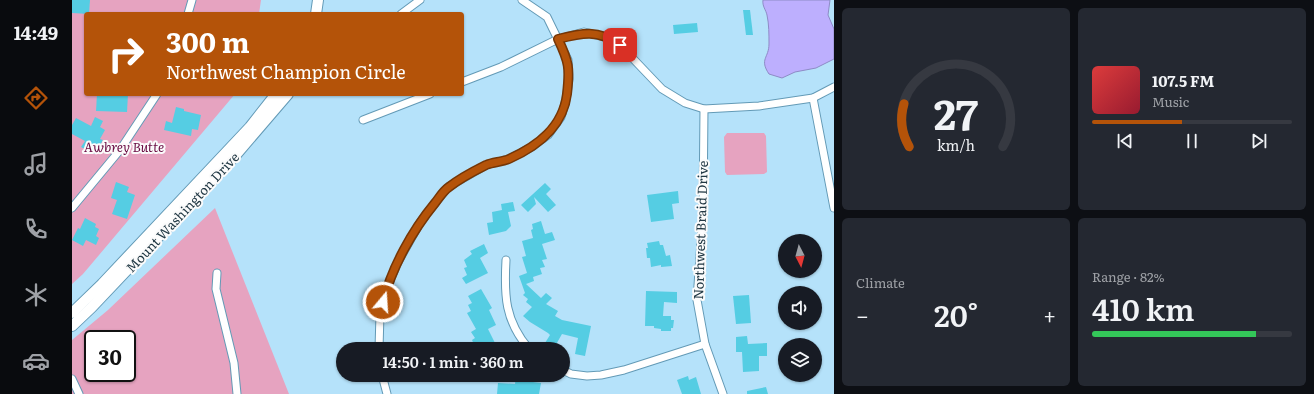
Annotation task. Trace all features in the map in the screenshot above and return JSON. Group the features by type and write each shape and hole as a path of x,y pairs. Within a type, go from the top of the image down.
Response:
{"main road":[{"path":"316,12 318,0"},
{"name":"Mount Washington Drive","path":"72,313 102,284 244,133 274,96"},
{"name":"Mount Washington Drive","path":"72,326 92,307 229,162 286,96"}],"street":[{"path":"189,12 192,0"},
{"path":"404,12 420,0"},
{"path":"379,342 380,314 386,290 398,262 420,221 448,187 486,166 508,159 532,147 548,135 561,117 566,100 569,79 568,60 546,18 522,0"},
{"path":"464,81 501,67 558,39 584,32 612,39 620,45 662,89 684,103 704,109 759,106 813,98 834,87"},
{"path":"72,208 120,150 156,96"},
{"path":"363,120 425,96"},
{"path":"813,98 834,208"},
{"name":"Northwest Braid Drive","path":"704,109 703,212 697,300 705,344 723,394"},
{"path":"506,260 505,292 509,318 523,342"},
{"path":"217,273 216,289 234,363 237,394"},
{"path":"570,374 587,376 601,375 624,370 705,344"},
{"path":"72,379 79,394"},
{"path":"383,382 386,394"}],"green space":[{"name":"Awbrey Butte","path":"72,0 261,0 259,12 84,12 84,96 233,96 83,274 72,284"},
{"path":"727,133 764,133 766,136 767,172 764,174 727,175 725,172 724,137"},
{"path":"215,208 289,394 72,394 72,340 108,310"}],"shaded area":[{"path":"763,0 830,0 828,15 834,29 834,59 816,68 795,72 782,78 769,74 765,65 765,59 769,49 768,18"}],"building":[{"path":"72,0 90,0 89,12 84,12 84,14 72,13"},
{"path":"743,10 750,10 753,35 746,35"},
{"path":"697,23 698,32 674,34 673,25"},
{"path":"97,96 128,96 127,112 96,111"},
{"path":"176,107 184,109 184,111 201,115 198,130 192,129 191,136 164,130 166,121 172,123"},
{"path":"95,117 103,121 100,127 105,130 100,139 103,140 95,154 81,147 85,141 72,134 72,125 76,118 91,126"},
{"path":"116,182 129,187 127,192 135,195 127,219 112,214 117,200 111,198"},
{"path":"545,183 551,189 546,194 556,205 548,212 534,197 536,204 528,212 521,205"},
{"path":"678,191 679,203 672,204 674,219 651,222 647,195"},
{"path":"513,202 515,211 508,212 511,226 506,231 489,235 487,223 493,222 492,212 502,210 501,204"},
{"path":"85,218 96,224 95,227 99,229 96,236 99,238 96,245 86,240 83,246 72,240 78,228 80,229"},
{"path":"541,221 545,234 552,232 555,240 542,244 547,259 542,260 545,267 540,268 542,274 533,277 534,281 526,284 541,298 546,293 552,298 546,304 558,311 555,316 562,320 591,326 585,356 575,354 578,338 562,334 557,342 546,342 550,335 523,316 532,307 526,302 528,299 523,295 525,293 519,276 527,273 522,257 526,256 522,241 533,238 531,230 533,229 532,224"},
{"path":"659,241 660,245 663,245 666,256 670,255 672,266 661,267 661,265 651,267 650,258 647,258 647,243"},
{"path":"484,244 488,253 480,258 488,273 466,284 462,278 467,275 464,268 467,267 464,260 472,254 470,251"},
{"path":"481,289 492,308 489,310 496,325 488,329 494,342 473,342 472,340 475,338 471,332 476,329 467,313 471,311 468,305 472,303 468,296"},
{"path":"646,291 677,292 677,303 664,302 663,316 671,316 671,320 674,320 671,331 661,331 661,329 654,328 654,326 645,326"},
{"path":"749,295 751,323 736,324 733,296"},
{"path":"747,336 748,344 767,343 767,356 759,356 759,371 743,372 742,352 736,352 736,337"},
{"path":"688,376 689,380 696,377 701,394 682,394 677,380"},
{"path":"515,382 541,383 539,394 497,394 498,383 515,384"},
{"path":"766,387 768,394 747,394 747,391"}],"route":[{"path":"383,302 386,290 398,262 420,221 448,187 486,166 508,159 532,147 548,135 561,117 566,100 569,79 568,60 558,39 584,32 612,39 620,45"}]}
